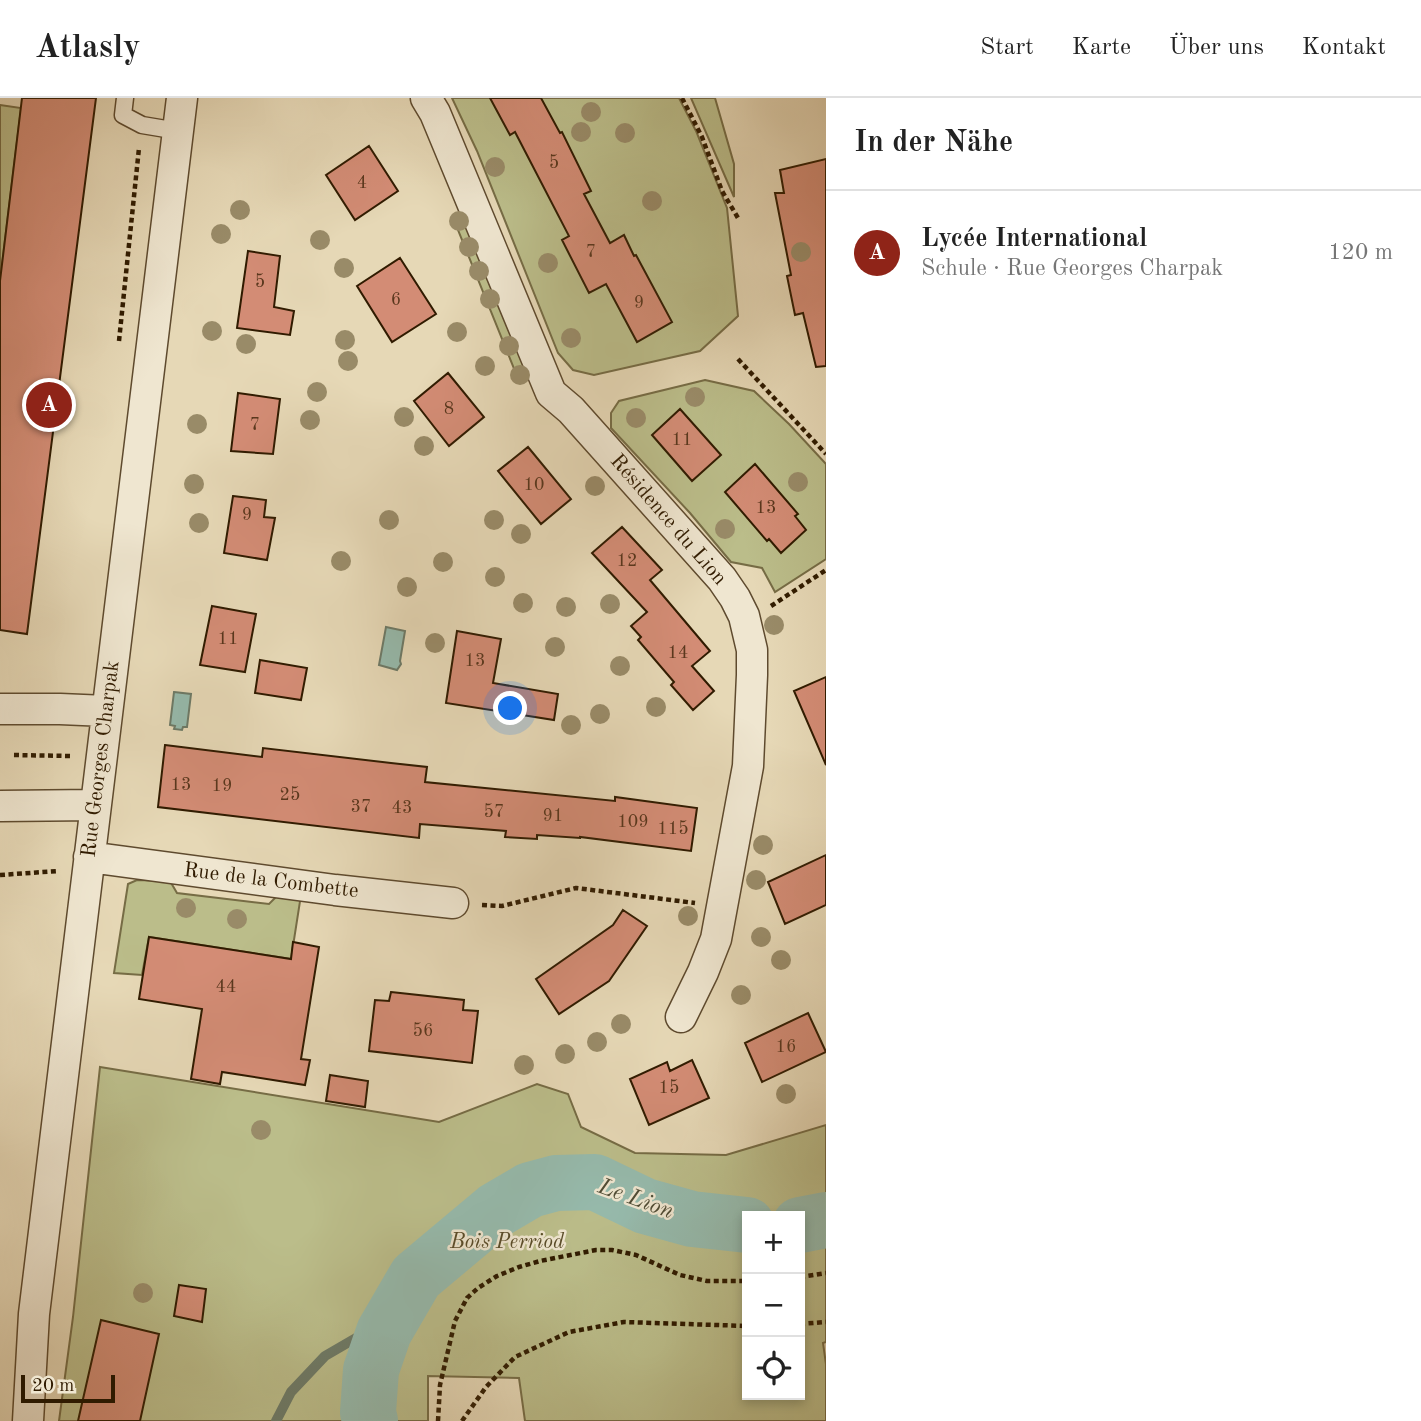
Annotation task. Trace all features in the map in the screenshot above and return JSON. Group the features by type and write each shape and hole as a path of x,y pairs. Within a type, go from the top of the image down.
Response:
{"street":[{"name":"Rue Georges Charpak","path":"28,1421 34,1314 182,98"},
{"name":"Résidence du Lion","path":"426,98 435,113 551,393 571,410 722,579 744,616 751,650 752,675 748,766 716,939 681,1017"},
{"path":"0,709 106,711"},
{"path":"0,806 95,805"},
{"name":"Rue de la Combette","path":"89,858 453,903"}],"lane":[{"path":"125,98 123,115 142,125 178,131"}],"path":[{"path":"682,98 702,137 722,191 738,218"},
{"path":"738,359 826,454"},
{"path":"744,616 770,606 826,570"},
{"path":"0,875 59,872"},
{"path":"453,903 502,906 576,888 723,908"},
{"path":"438,1421 440,1385 455,1321 467,1298 497,1276 540,1261 596,1250 612,1250 636,1255 680,1275 707,1281 742,1280"},
{"path":"805,1276 826,1273"},
{"path":"462,1421 486,1387 515,1357 569,1332 624,1322 742,1326"},
{"path":"805,1324 826,1322"}],"green space":[{"path":"452,98 679,98 696,131 727,208 738,316 700,351 594,375 573,370 558,353 477,151"},
{"path":"691,98 715,98 734,164 734,197"},
{"path":"0,105 21,108 0,281"},
{"path":"456,215 462,217 527,374 525,378 520,379 517,376 454,220"},
{"path":"705,380 754,391 826,464 826,559 775,592 762,568 731,562 690,513 611,428 611,413 619,401"},
{"path":"137,880 170,881 177,893 269,904 280,893 301,895 291,959 149,937 142,975 114,973 128,884"},
{"name":"Bois Perriod","path":"100,1067 439,1122 537,1084 568,1094 581,1127 635,1153 726,1155 826,1125 826,1342 823,1343 826,1364 826,1421 525,1421 519,1378 428,1376 428,1421 59,1421"}],"shaded area":[{"path":"386,627 405,631 401,664 397,670 379,665"},
{"path":"174,692 191,694 187,727 182,730 174,729 175,726 170,725"}],"building":[{"path":"22,98 96,98 27,634 0,630 0,281"},
{"path":"490,98 541,98 560,133 562,132 591,191 584,194 610,243 624,235 672,322 637,342 606,284 589,293 562,240 569,236 515,132 510,135"},
{"path":"369,146 398,191 355,220 326,175"},
{"path":"826,159 826,366 816,367 803,313 795,315 787,276 791,275 775,193 784,193 780,170"},
{"path":"248,251 280,256 274,307 294,311 290,335 237,328"},
{"path":"400,258 436,314 392,342 357,286"},
{"path":"448,373 484,417 449,446 414,401"},
{"path":"238,393 280,399 273,454 231,451"},
{"path":"680,409 721,455 692,481 652,435"},
{"path":"528,447 571,499 541,524 498,471"},
{"path":"755,464 798,514 795,516 806,530 781,553 769,539 767,541 725,492"},
{"path":"233,496 266,500 264,517 275,518 267,560 224,553"},
{"path":"622,527 662,570 650,580 710,651 692,666 714,691 693,710 671,685 674,682 638,640 641,637 631,626 647,612 592,553"},
{"path":"212,606 256,614 245,672 200,665"},
{"path":"457,631 501,639 493,683 558,694 554,720 446,703"},
{"path":"260,660 307,668 301,700 255,693"},
{"path":"826,677 826,765 794,691"},
{"path":"165,745 262,757 263,748 427,767 425,782 615,801 615,797 697,808 691,851 580,837 505,837 506,831 420,824 419,838 158,807"},
{"path":"826,855 826,905 785,924 768,882"},
{"path":"623,910 647,926 609,981 559,1014 536,979 613,925"},
{"path":"149,937 291,959 293,942 319,947 301,1059 310,1060 305,1085 222,1072 220,1084 191,1079 202,1009 139,999"},
{"path":"391,992 464,1000 463,1010 478,1011 472,1063 369,1051 375,1000 389,1001"},
{"path":"808,1013 826,1052 762,1082 745,1043"},
{"path":"692,1060 709,1098 649,1125 630,1079 667,1062 670,1071"},
{"path":"330,1075 368,1081 365,1107 326,1101"},
{"path":"179,1285 206,1289 202,1322 174,1316"},
{"path":"101,1320 159,1334 140,1421 78,1421"}],"waterway":[{"name":"Le Lion","path":"370,1421 368,1412 371,1370 384,1332 416,1277 496,1210 530,1190 556,1183 595,1182 645,1206 692,1219 742,1224"},
{"name":"Le Lion","path":"805,1224 826,1220"},
{"path":"276,1421 291,1392 325,1356 356,1338 384,1332"}],"place":[{"name":"Lycée International","path":"49,405"}]}
